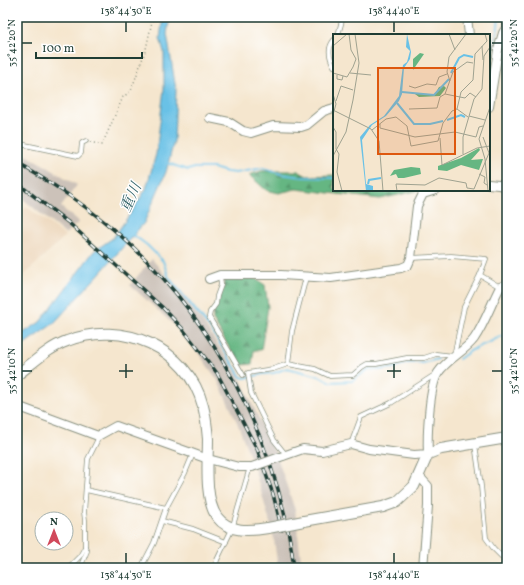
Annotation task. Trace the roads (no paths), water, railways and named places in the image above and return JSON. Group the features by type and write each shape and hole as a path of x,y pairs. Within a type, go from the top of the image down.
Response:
{"street":[{"path":"467,17 469,34"},
{"path":"490,102 490,86 498,50 503,33 507,26"},
{"path":"210,118 229,122 243,131 251,133 273,126 301,127 307,125 324,111 333,108"},
{"path":"490,184 507,186"},
{"path":"209,279 220,276 281,274 330,278 401,268 408,265 411,258 417,206 423,194 433,191"},
{"path":"17,376 56,346 78,337 105,333 120,334 147,342 164,352 182,368 198,392 203,406 206,424 210,491 214,510 222,522 232,528 256,530 383,507 397,502 414,486 428,454 427,437 433,387 438,373 454,356 473,340 503,286"},
{"path":"17,406 98,436 116,426 193,454 239,467 251,467 304,449 322,451 351,444 369,449 414,455 428,454 441,449 507,438"},
{"path":"418,475 428,486 428,506 423,568"}],"lane":[{"path":"338,34 343,17"},
{"path":"333,42 330,47 329,54 333,64"},
{"path":"17,145 25,145 78,156 81,153 82,144 86,142"},
{"path":"285,456 274,440 251,393 248,373 273,369 288,364 315,369 330,376 354,376 367,364 376,364 406,358 424,358 436,354 454,356 464,307 480,275 486,259 450,256 411,258"},
{"path":"480,275 503,286"},
{"path":"220,276 221,285 216,304 210,312 209,317 244,375"},
{"path":"288,364 292,330 306,276"},
{"path":"351,444 361,417 391,403 438,373"},
{"path":"80,568 87,551 85,547 84,512 88,459 98,436"},
{"path":"475,443 486,538 494,549 507,562"},
{"path":"141,568 154,543 166,508 185,473 193,454"},
{"path":"215,568 232,528 251,467"},
{"path":"86,490 166,508"},
{"path":"162,521 193,529 226,542"},
{"path":"68,568 80,556 85,547"}],"water":[{"path":"163,17 170,17 167,34 176,90 174,141 166,172 144,223 53,324 17,349 17,337 40,322 94,251 113,238 146,189 156,154 164,89 164,52 160,38"}],"waterway":[{"path":"490,58 496,39 499,17"},
{"path":"167,163 188,170 195,168 213,168 236,173 263,168 281,174 302,177 333,178"},
{"path":"132,234 147,245 163,261 169,278 210,328 241,377 245,378 274,373 287,368 319,376 330,382 352,381 369,369 377,370 393,368 408,363 423,363 438,359"},
{"path":"459,359 474,349 507,335"}],"railway":[{"path":"17,163 53,184 87,208 119,234 149,263 177,295 202,329 246,404 263,444 277,485 287,527 294,568"},
{"path":"17,183 69,223 162,307 182,328 217,373 257,449 273,494 282,530"}],"water label":[{"name":"重川","path":"132,198"}]}
